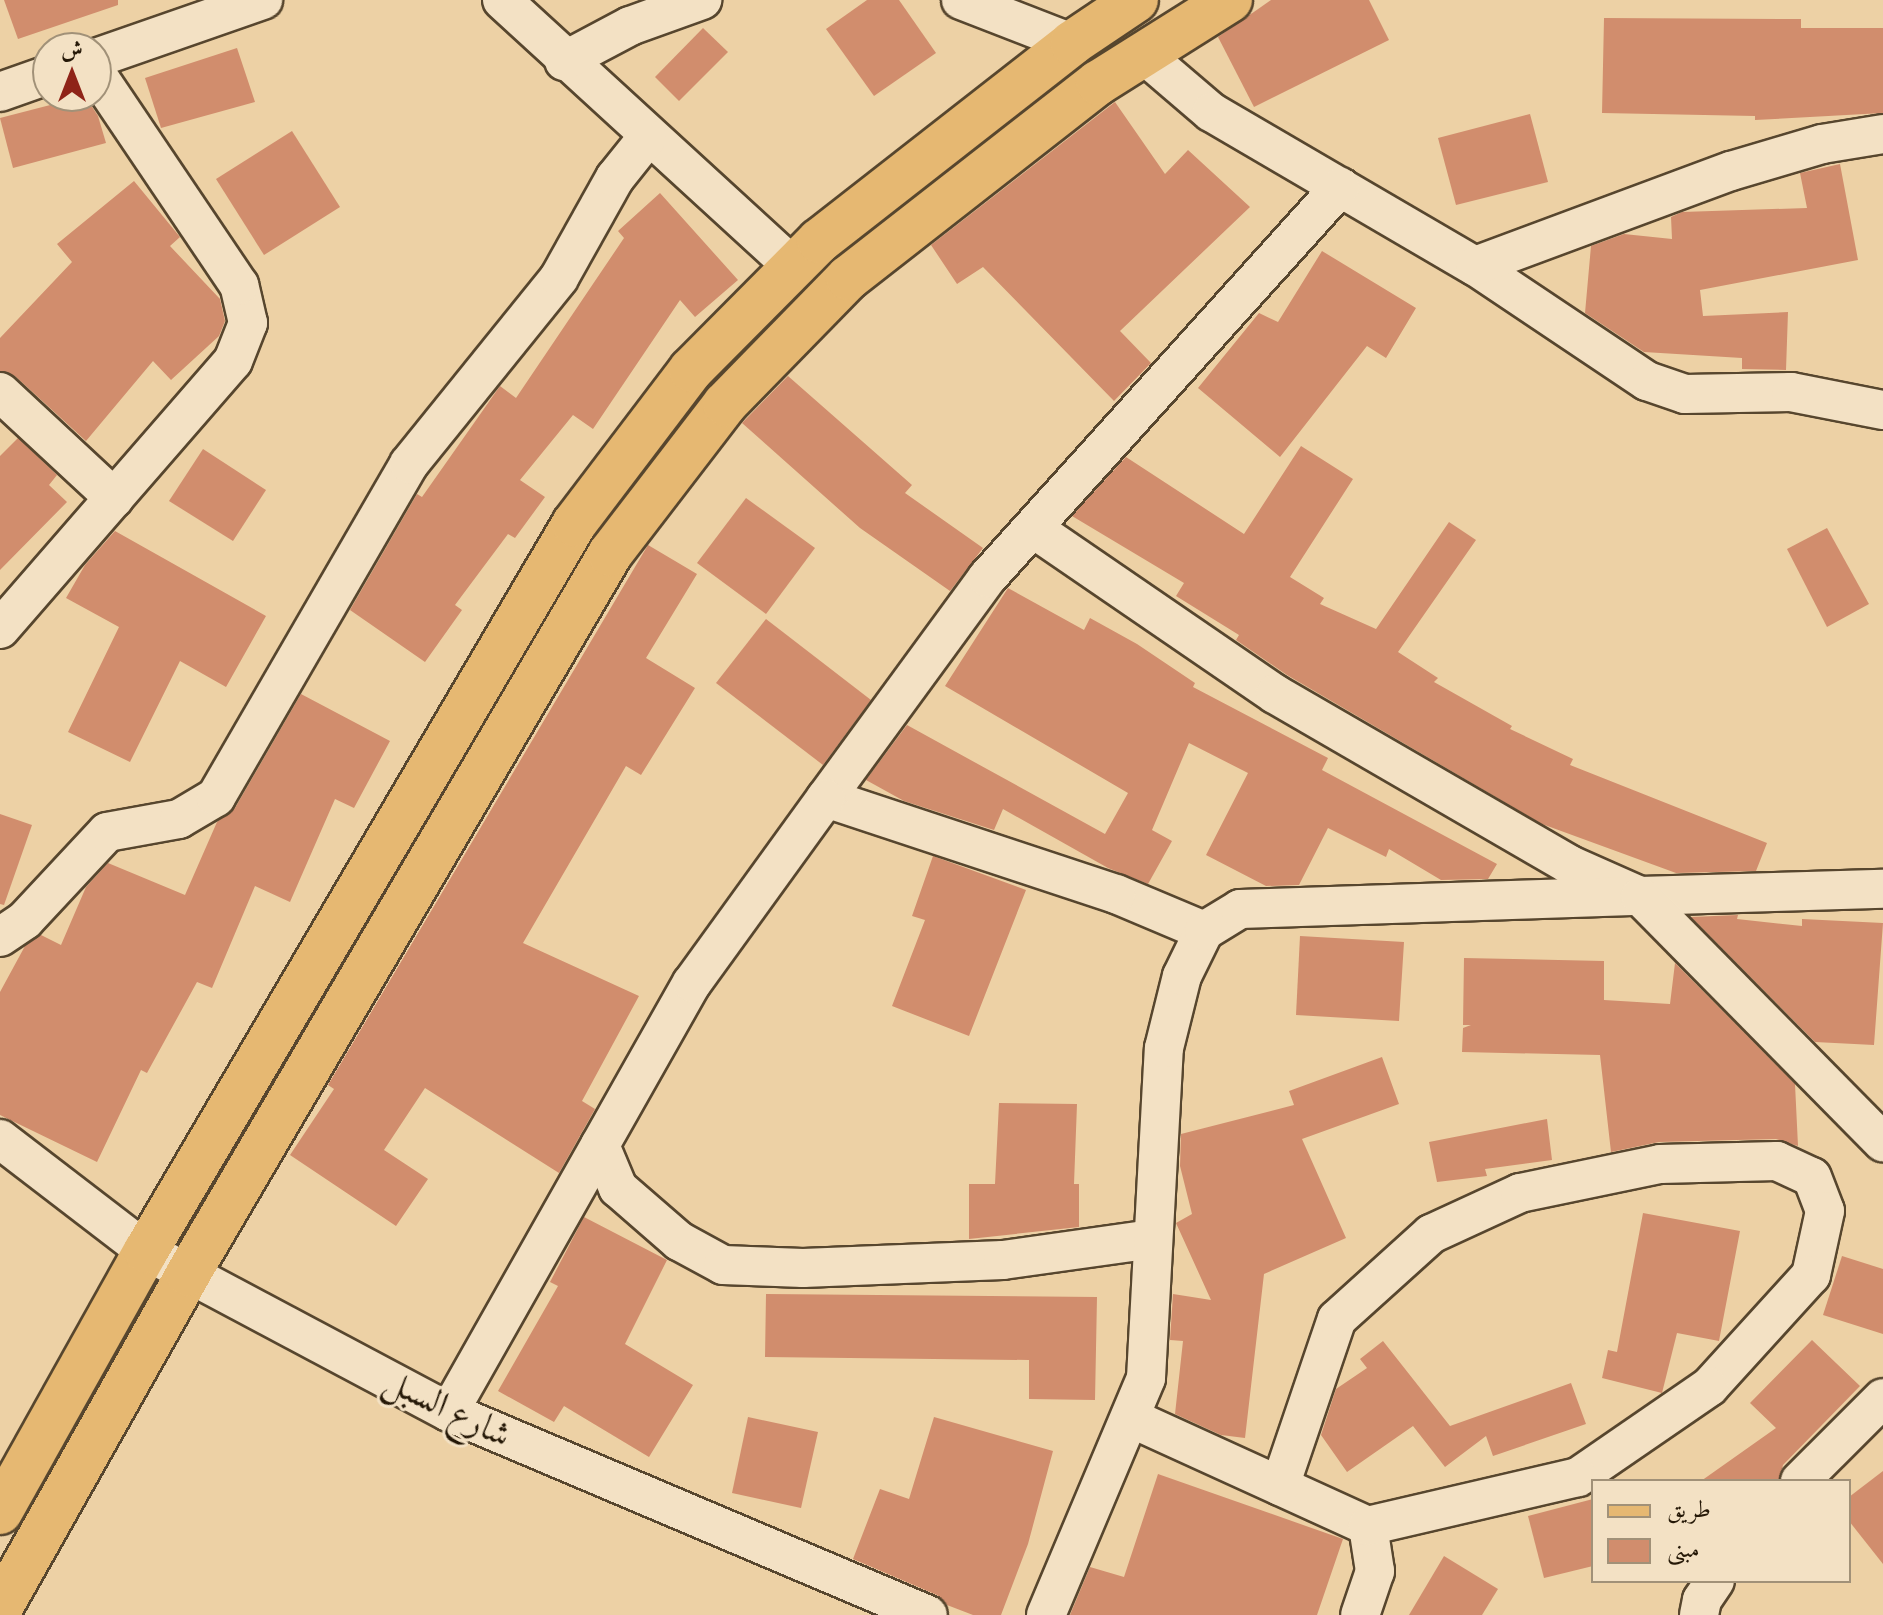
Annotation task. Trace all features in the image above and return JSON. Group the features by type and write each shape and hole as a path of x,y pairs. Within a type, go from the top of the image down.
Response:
{"main road":[{"path":"0,1512 146,1251 574,524 691,370 819,241 1072,43 1136,0"},
{"path":"0,1608 188,1274 610,554 725,404 848,278 1142,53 1230,0"}],"street":[{"path":"112,52 263,0"},
{"path":"564,61 630,26 702,0"},
{"path":"961,0 1072,43"},
{"path":"518,5 564,61 793,267"},
{"path":"1142,53 1211,112 1475,266 1647,381 1685,394 1791,392 1883,410"},
{"path":"0,92 32,81"},
{"path":"0,629 233,361 248,323 239,285 112,97"},
{"path":"1475,266 1731,171 1822,144 1883,134"},
{"path":"0,937 25,920 107,832 179,819 216,797 409,464 559,278 615,178 647,138"},
{"path":"449,1412 692,983 826,798 987,578 1340,187"},
{"path":"0,392 114,498"},
{"path":"1034,529 1275,694 1568,864 1640,896 1883,1142"},
{"path":"826,798 1116,894 1204,931"},
{"path":"1046,1615 1133,1419 1146,1378 1164,1048 1182,976 1204,931 1240,909 1883,889"},
{"name":"شارع السبل","path":"0,1139 146,1251 449,1412 928,1615"},
{"path":"600,1145 618,1188 679,1241 723,1265 803,1268 1003,1260 1152,1239"},
{"path":"1133,1419 1280,1486 1368,1526 1578,1477 1709,1387 1811,1275 1825,1211 1812,1177 1777,1161 1660,1164 1520,1193 1431,1234 1337,1319 1280,1486"},
{"path":"1802,1479 1883,1398"},
{"path":"1360,1615 1375,1571 1368,1526"},
{"path":"1699,1615 1702,1600 1714,1583"}],"building":[{"path":"4,0 118,0 118,5 18,39"},
{"path":"867,0 899,0 936,53 874,96 826,29"},
{"path":"1271,0 1369,0 1389,40 1254,107 1218,37"},
{"path":"1604,18 1801,19 1801,28 1883,28 1883,113 1755,120 1755,116 1602,113"},
{"path":"703,28 728,52 679,101 655,77"},
{"path":"237,48 255,102 161,128 145,78"},
{"path":"1115,102 1165,174 1188,150 1250,207 1120,331 1151,363 1114,401 983,267 957,284 931,245"},
{"path":"32,110 95,112 106,143 13,168 0,118"},
{"path":"1530,114 1548,182 1456,205 1438,138"},
{"path":"292,131 340,207 264,255 216,179"},
{"path":"1840,164 1858,260 1700,290 1703,316 1788,312 1786,370 1742,369 1742,358 1644,352 1585,313 1591,246 1624,234 1672,239 1671,217 1682,212 1807,208 1800,173"},
{"path":"134,181 180,237 170,246 220,299 225,321 219,336 171,380 153,361 86,441 15,376 0,371 0,338 72,262 57,244"},
{"path":"660,193 738,280 695,317 680,300 593,429 573,415 520,480 545,497 515,538 508,534 455,605 462,610 425,662 350,610 417,494 422,497 500,386 516,398 624,238 618,231"},
{"path":"1322,251 1416,308 1386,358 1367,346 1280,457 1198,388 1259,313 1278,322"},
{"path":"788,376 912,485 905,493 983,548 950,591 860,528 742,423"},
{"path":"18,438 57,475 49,485 67,502 0,570 0,456"},
{"path":"1301,446 1353,479 1290,577 1324,598 1320,604 1376,629 1449,522 1476,540 1398,652 1438,678 1434,682 1512,726 1510,729 1573,759 1570,765 1767,843 1756,871 1676,873 1542,824 1287,675 1236,640 1239,635 1176,596 1184,583 1072,516 1126,457 1244,534"},
{"path":"203,449 266,490 233,541 169,501"},
{"path":"746,498 815,548 766,614 697,563"},
{"path":"1827,528 1869,604 1827,627 1787,549"},
{"path":"115,531 266,616 226,687 180,661 130,762 68,732 119,627 66,598 85,565"},
{"path":"648,545 697,574 646,658 695,688 641,775 626,766 523,943 639,996 582,1101 595,1109 559,1173 425,1088 384,1150 428,1179 396,1226 290,1155 334,1089 328,1085"},
{"path":"1008,588 1084,630 1090,618 1137,644 1195,683 1193,687 1328,758 1322,770 1497,864 1488,879 1441,880 1389,849 1386,857 1328,828 1299,885 1266,886 1206,855 1248,773 1189,743 1152,830 1172,841 1148,884 1108,868 1003,809 994,830 904,801 866,780 907,725 1105,834 1128,793 945,686"},
{"path":"766,619 871,700 823,765 716,683"},
{"path":"301,694 390,741 354,808 335,799 290,902 255,886 212,988 197,982 147,1073 141,1070 97,1162 0,1115 0,992 25,946 41,935 61,945 86,887 108,863 185,895 217,822 235,808"},
{"path":"0,814 32,825 4,905 0,904"},
{"path":"933,856 1026,890 969,1036 892,1006 925,920 912,916"},
{"path":"1738,915 1737,919 1802,926 1802,919 1883,923 1874,1045 1815,1042 1691,917"},
{"path":"1300,936 1404,942 1399,1021 1296,1015"},
{"path":"1464,958 1604,961 1604,1000 1670,1004 1675,963 1795,1084 1798,1146 1776,1139 1659,1142 1611,1152 1600,1055 1462,1052 1463,1028 1471,1025 1463,1025"},
{"path":"1382,1057 1399,1104 1302,1139 1346,1238 1264,1274 1245,1438 1221,1435 1175,1414 1183,1341 1170,1340 1173,1294 1211,1300 1176,1223 1192,1214 1180,1166 1181,1134 1294,1105 1289,1091"},
{"path":"999,1103 1077,1104 1074,1184 1079,1184 1079,1227 969,1239 969,1184 995,1184"},
{"path":"1547,1119 1552,1160 1485,1169 1487,1176 1437,1182 1429,1142"},
{"path":"1643,1213 1740,1231 1719,1341 1677,1333 1662,1393 1602,1378 1608,1350 1617,1352"},
{"path":"584,1217 667,1260 625,1344 693,1385 649,1457 564,1406 554,1422 498,1391 558,1286 550,1282"},
{"path":"1842,1256 1883,1269 1883,1334 1823,1315"},
{"path":"766,1294 1097,1297 1095,1400 1029,1399 1029,1360 765,1357"},
{"path":"1812,1340 1860,1386 1783,1465 1780,1479 1704,1479 1776,1428 1750,1403"},
{"path":"1383,1341 1450,1426 1571,1383 1586,1424 1493,1456 1486,1436 1445,1467 1413,1426 1347,1472 1321,1435 1336,1389 1367,1368 1360,1359"},
{"path":"748,1417 818,1432 801,1508 732,1493"},
{"path":"934,1417 1053,1451 1028,1544 1001,1615 973,1615 947,1605 937,1595 853,1559 880,1489 909,1499"},
{"path":"1883,1471 1883,1564 1851,1524 1851,1495"},
{"path":"1158,1474 1343,1539 1317,1615 1070,1615 1090,1567 1124,1577"},
{"path":"1591,1500 1591,1566 1544,1578 1528,1516"},
{"path":"1444,1556 1498,1589 1482,1615 1409,1615"}]}
